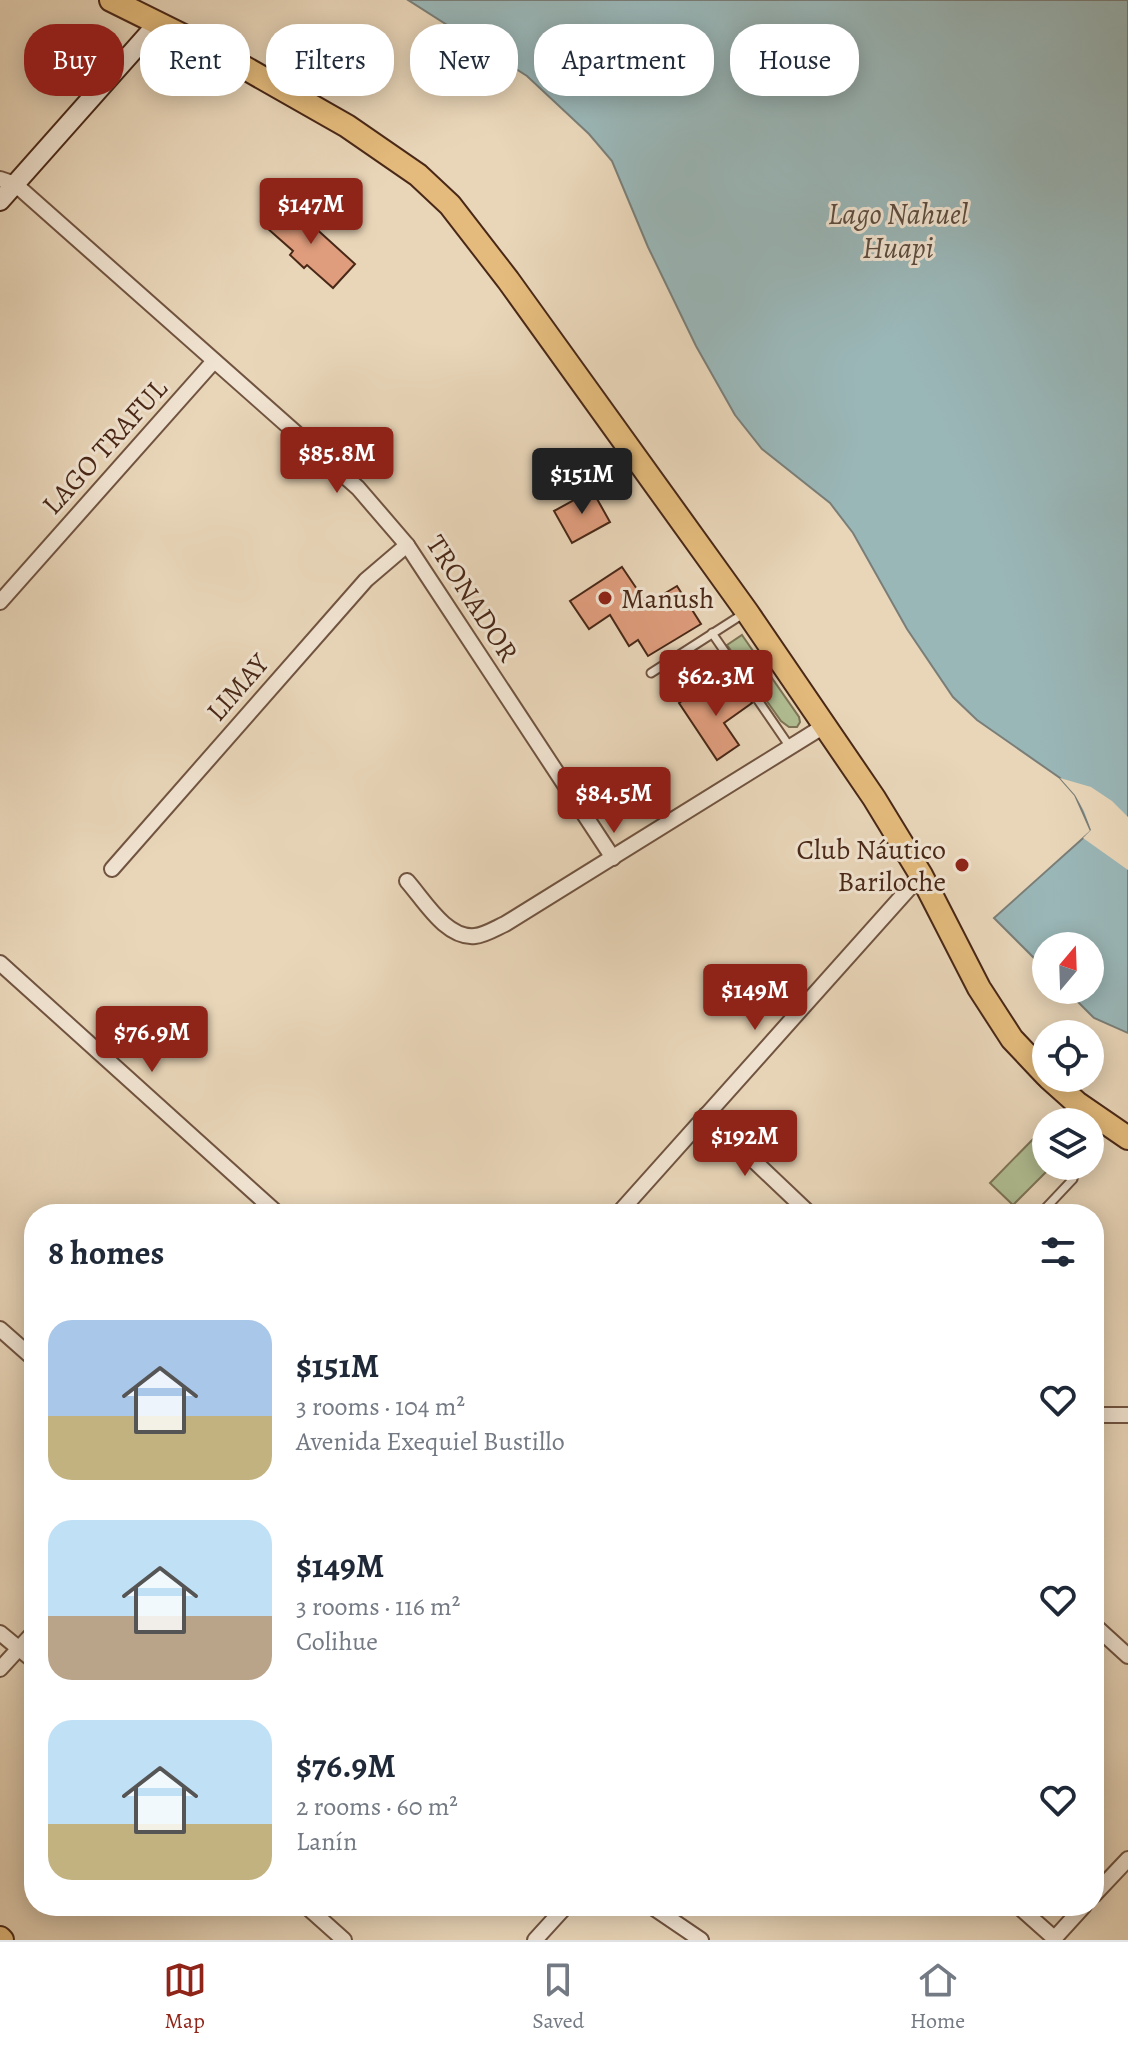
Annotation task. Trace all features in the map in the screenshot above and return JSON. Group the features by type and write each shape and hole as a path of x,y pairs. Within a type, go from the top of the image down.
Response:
{"main road":[{"path":"111,0 224,56 347,126 418,175 450,205 508,280 747,612 874,798 921,875 979,988 1012,1039 1032,1061"},
{"path":"0,201 8,182 158,23"},
{"path":"1104,1127 1128,1138"}],"street":[{"name":"TRONADOR","path":"8,182 358,488 407,545 613,858"},
{"name":"LAGO TRAFUL","path":"0,602 214,361"},
{"name":"LIMAY","path":"112,869 366,580 407,545"},
{"path":"407,881 446,926 461,936 479,936 505,924 824,726"},
{"path":"627,1204 921,875"},
{"path":"0,963 267,1204"},
{"path":"706,1115 799,1204"},
{"path":"0,1329 24,1350"},
{"path":"1104,1415 1128,1415"},
{"path":"0,1633 24,1652"},
{"path":"1104,1634 1128,1656"},
{"path":"0,1669 24,1643"},
{"path":"1104,1884 1128,1859"},
{"path":"317,1916 344,1940"},
{"path":"535,1940 557,1916"},
{"path":"666,1916 701,1940"},
{"path":"1029,1916 1053,1939 1075,1916"}],"lane":[{"path":"651,673 747,612"},
{"path":"712,633 791,749"},
{"path":"1049,1204 1072,1180"}],"green space":[{"path":"742,635 799,717 797,727 789,727 781,721 727,645"},
{"path":"1032,1140 1032,1180 1038,1180 1012,1204 990,1183"}],"water":[{"name":"Lago Nahuel Huapi","path":"408,0 1128,0 1128,1033 1094,1018 1080,1004 1104,1004 1104,932 1032,932 1032,956 994,918 1091,831 1075,795 1060,778 977,720 953,697 907,629 853,533 830,503 762,449 735,415 696,346 648,247 612,161 589,134 548,96 714,96 714,24 534,24 534,83 518,70 518,24 446,24"}],"pier":[{"path":"1060,778 1091,787 1128,817 1128,870 1083,838 1091,830 1084,811"}],"building":[{"path":"289,204 355,264 333,288 307,265 304,268 290,255 293,251 267,228"},
{"path":"592,490 610,522 572,543 554,511"},
{"path":"622,567 647,604 677,586 701,624 648,656 638,640 629,646 610,615 589,629 570,601"},
{"path":"738,683 752,703 724,723 739,745 717,760 679,703 700,689 710,703"}],"place":[{"name":"Manush","path":"605,598"},
{"name":"Club Náutico Bariloche","path":"962,865"}]}
